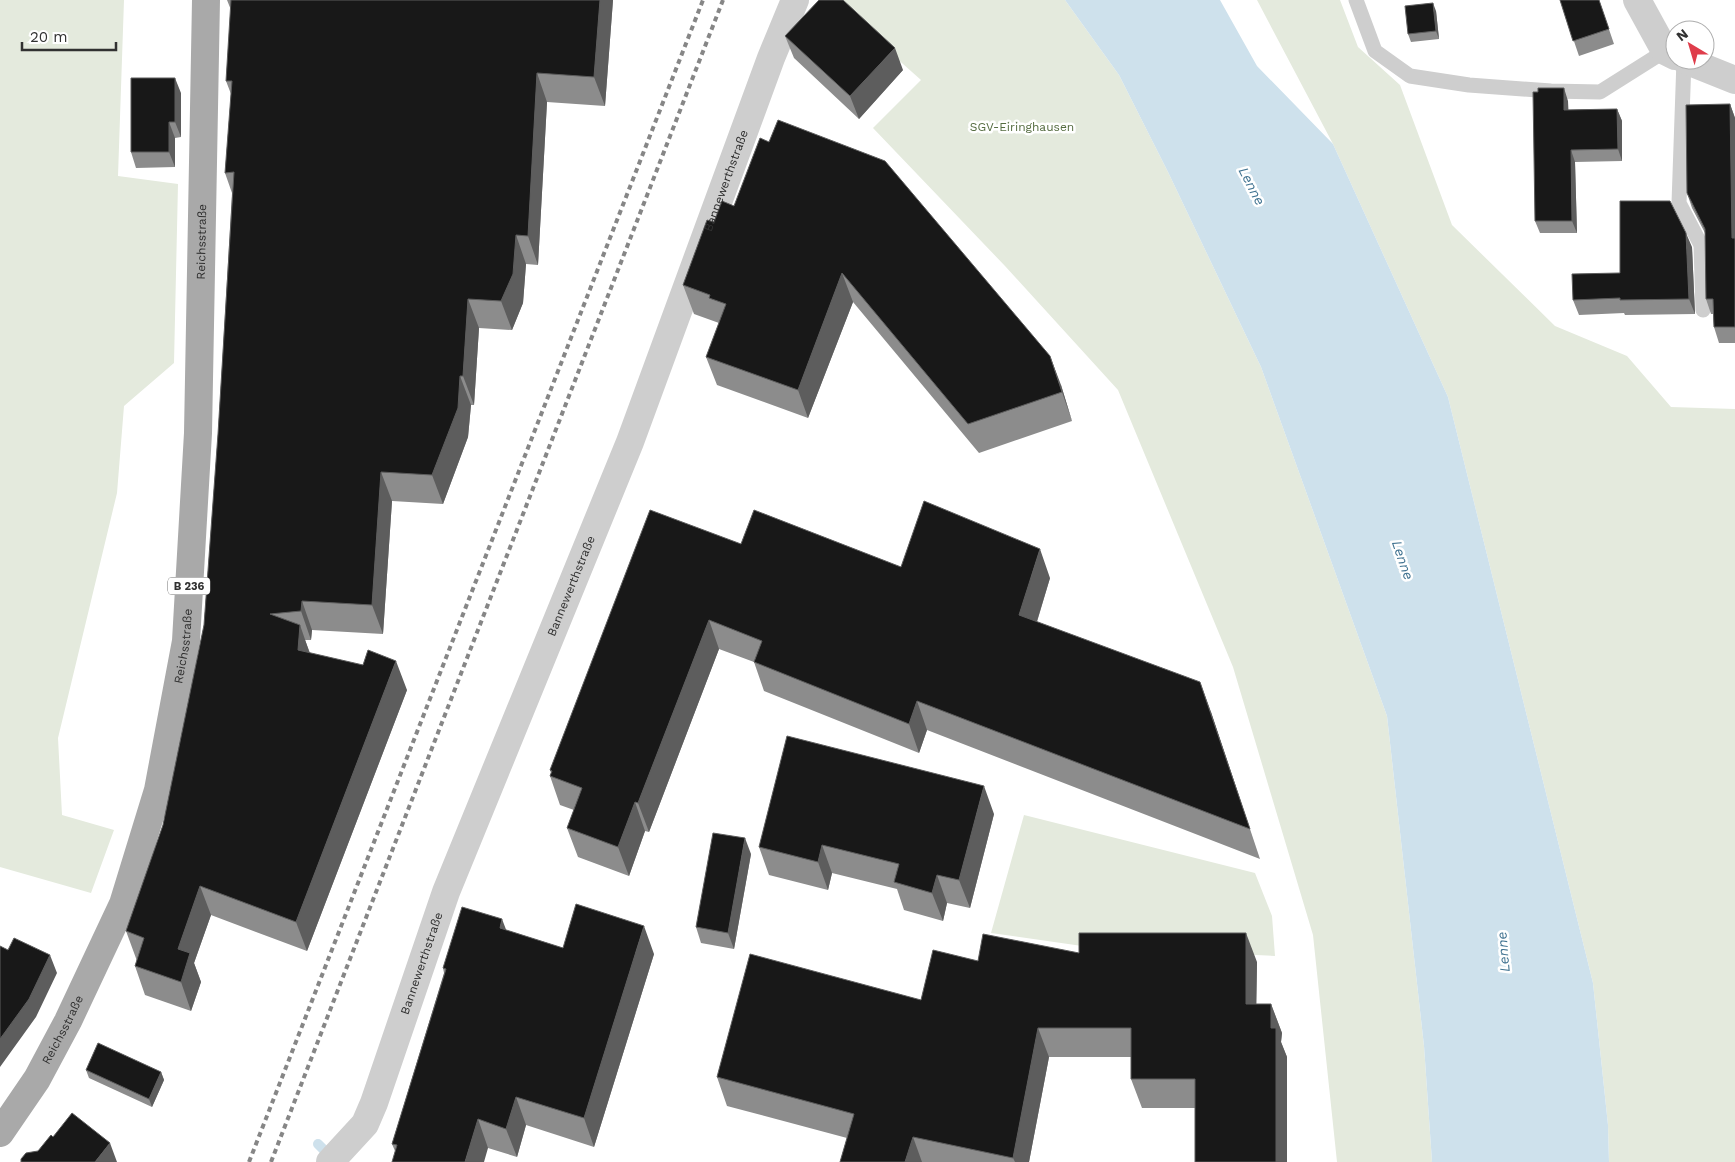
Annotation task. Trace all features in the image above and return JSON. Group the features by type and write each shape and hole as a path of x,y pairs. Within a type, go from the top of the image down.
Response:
{"main road":[{"name":"Reichsstraße","path":"0,1133 37,1079 68,1021 123,904 158,790 184,650 198,433 204,221 206,0"}],"street":[{"name":"Bannewerthstraße","path":"330,1162 365,1124 374,1103 446,892 630,442 771,58 795,0"},
{"path":"1637,0 1665,39"},
{"path":"1710,70 1735,80"}],"lane":[{"path":"1356,0 1375,51 1410,76 1469,86 1600,92 1665,63"},
{"path":"1678,70 1679,203 1700,245 1703,310"}],"green space":[{"path":"0,0 124,0 118,176 178,184 174,363 124,406 117,493 58,738 62,815 114,830 91,893 0,867"},
{"name":"SGV-Eiringhausen","path":"831,0 1065,0 1119,75 1168,172 1261,367 1387,716 1424,1046 1432,1162 1337,1162 1313,935 1233,667 1118,390 1005,266 873,128 921,80"},
{"path":"1257,0 1340,0 1358,47 1400,85 1452,225 1555,326 1627,356 1671,407 1735,409 1735,1162 1609,1162 1608,1125 1593,983 1448,397 1333,144"},
{"path":"1024,815 1255,873 1272,916 1275,956 1089,947 991,933"}],"water":[{"name":"Lenne","path":"1065,0 1220,0 1257,66 1333,144 1448,397 1593,983 1608,1125 1609,1162 1432,1162 1424,1046 1387,716 1261,367 1168,172 1119,75"}],"building":[{"path":"231,0 600,0 594,77 537,73 528,236 516,235 513,274 501,301 468,299 463,376 460,376 458,408 432,475 381,472 372,605 302,601 301,611 270,614 300,625 298,650 363,665 368,650 396,661 296,922 200,886 178,949 190,953 181,982 135,966 144,938 126,931 163,825 204,625 234,172 225,173 232,81 226,81"},
{"path":"819,0 843,0 895,48 850,96 785,36"},
{"path":"1560,0 1599,0 1609,29 1573,41"},
{"path":"1433,3 1436,31 1408,34 1405,6"},
{"path":"131,78 175,78 175,122 169,122 169,152 131,152"},
{"path":"1538,88 1564,88 1564,110 1617,109 1618,149 1571,150 1572,221 1535,221 1533,92 1538,92"},
{"path":"1730,104 1732,238 1735,238 1735,327 1714,327 1713,299 1706,299 1705,229 1687,193 1686,105"},
{"path":"778,120 885,161 1050,356 1062,392 968,424 842,273 798,390 706,357 726,304 709,298 710,295 683,285 707,220 714,222 722,201 734,206 760,138 769,142"},
{"path":"1620,201 1670,201 1686,233 1689,299 1620,300 1620,298 1573,300 1572,274 1620,273"},
{"path":"924,501 1040,549 1019,615 1200,682 1250,829 917,701 909,724 754,662 762,641 709,620 638,803 635,802 618,847 567,828 582,788 550,776 552,771 550,770 650,510 741,544 754,510 901,567"},
{"path":"787,736 984,786 959,880 937,875 932,893 894,882 899,864 822,845 818,862 759,847"},
{"path":"713,833 745,838 728,933 696,927"},
{"path":"576,904 644,926 584,1118 516,1097 506,1129 478,1119 465,1162 392,1162 397,1145 392,1144 446,969 443,968 462,907 502,919 500,928 563,948"},
{"path":"1079,933 1246,933 1246,1004 1271,1004 1271,1028 1276,1028 1276,1162 1195,1162 1195,1079 1131,1079 1131,1028 1038,1028 1013,1158 913,1137 905,1162 840,1162 854,1114 717,1077 750,954 921,1000 933,950 978,961 983,934 1079,953"},
{"path":"14,938 50,955 29,999 0,1039 0,946 8,950"},
{"path":"98,1043 161,1072 149,1099 86,1070"},
{"path":"72,1113 110,1143 95,1162 21,1162 26,1153 38,1151 51,1135 53,1137"}],"waterway":[{"path":"318,1144 332,1158"}],"railway":[{"path":"249,1162 703,0"},
{"path":"271,1162 723,0"}]}
